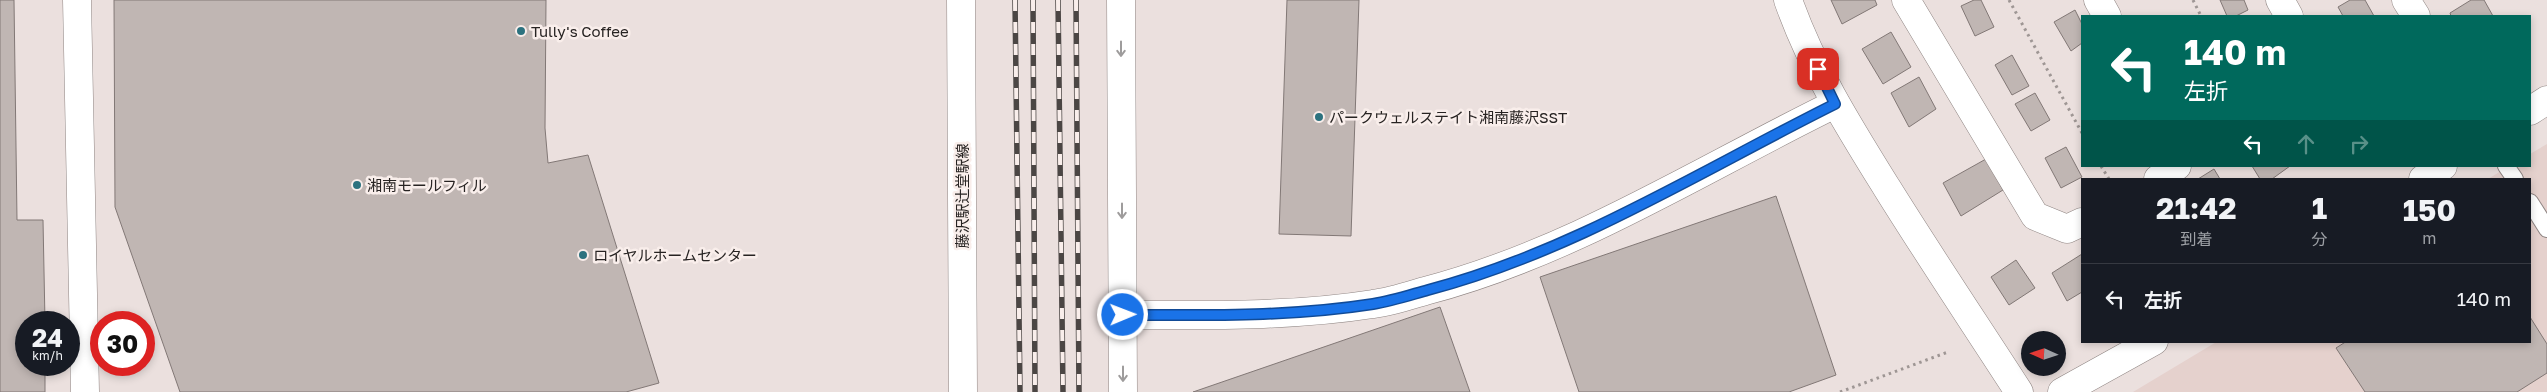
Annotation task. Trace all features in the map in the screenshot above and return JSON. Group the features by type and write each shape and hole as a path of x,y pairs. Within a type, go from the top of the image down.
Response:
{"street":[{"path":"77,0 85,392"},
{"name":"藤沢駅辻堂駅線","path":"961,0 963,392"},
{"path":"1121,0 1123,392"},
{"path":"1788,0 1800,34 1835,104 1934,263 2019,392"},
{"path":"1906,0 2036,216 2068,229 2081,222"},
{"path":"2098,0 2106,15"},
{"path":"2280,0 2288,15"},
{"path":"2406,0 2415,15"},
{"path":"2531,110 2547,100"},
{"path":"1123,315 1219,316 1299,313 1375,304 1458,283 1557,244 1633,208 1835,104"},
{"path":"2159,178 2176,167"},
{"path":"2425,178 2441,167"},
{"path":"2062,392 2150,343"}],"lane":[{"path":"2507,167 2513,178"},
{"path":"2531,204 2547,228"}],"path":[{"path":"2009,0 2081,131"},
{"path":"2193,0 2200,15"},
{"path":"1840,392 1948,352"}],"shaded area":[{"path":"2547,144 2547,392 2133,392 2215,343 2531,343 2531,178 2490,178 2507,167 2531,167 2531,153"}],"building":[{"path":"0,0 14,0 17,220 43,220 45,311 15,311 15,376 45,376 45,392 0,392"},
{"name":"湘南モールフィル","path":"114,0 546,0 545,128 548,163 588,155 659,383 626,392 180,392 155,321 155,311 152,311 115,207"},
{"name":"パークウェルステイト湘南藤沢SST","path":"1287,0 1359,0 1351,236 1279,234"},
{"path":"1831,0 1875,0 1877,5 1842,24"},
{"path":"1974,0 1981,0 1994,27 1975,36 1961,6"},
{"path":"2220,0 2244,0 2248,10 2238,15 2227,15"},
{"path":"2350,0 2365,0 2373,15 2342,15 2338,7"},
{"path":"2471,0 2484,0 2492,15 2451,15 2450,13"},
{"path":"2075,10 2081,22 2081,44 2071,51 2054,22"},
{"path":"1891,32 1911,67 1883,84 1862,49"},
{"path":"2012,55 2029,86 2012,95 1995,65"},
{"path":"1919,77 1936,109 1909,127 1891,93"},
{"path":"2035,93 2050,120 2031,131 2015,104"},
{"path":"2066,147 2082,177 2061,188 2045,158"},
{"path":"1986,159 2003,190 1961,216 1943,183"},
{"path":"2253,167 2289,167 2273,178 2259,178"},
{"path":"2214,169 2219,178 2200,178"},
{"path":"1776,196 1836,375 1789,392 1579,392 1540,277"},
{"path":"2081,255 2081,293 2067,301 2052,273"},
{"path":"2016,260 2035,288 2009,305 1991,277"},
{"path":"1440,307 1470,392 1193,392"},
{"path":"2531,319 2547,344 2547,373 2517,392 2365,392 2336,348 2344,343 2531,343"}],"railway":[{"path":"1015,0 1020,392"},
{"path":"1033,0 1035,392"},
{"path":"1058,0 1063,392"},
{"path":"1076,0 1079,392"}],"place":[{"name":"Tully's Coffee","path":"521,31"},
{"name":"パークウェルステイト湘南藤沢SST","path":"1319,117"},
{"name":"湘南モールフィル","path":"357,185"},
{"name":"ロイヤルホームセンター","path":"583,255"}],"route":[{"path":"1123,315 1219,316 1299,313 1375,304 1458,283 1540,252 1633,208 1835,104 1818,69"}]}
